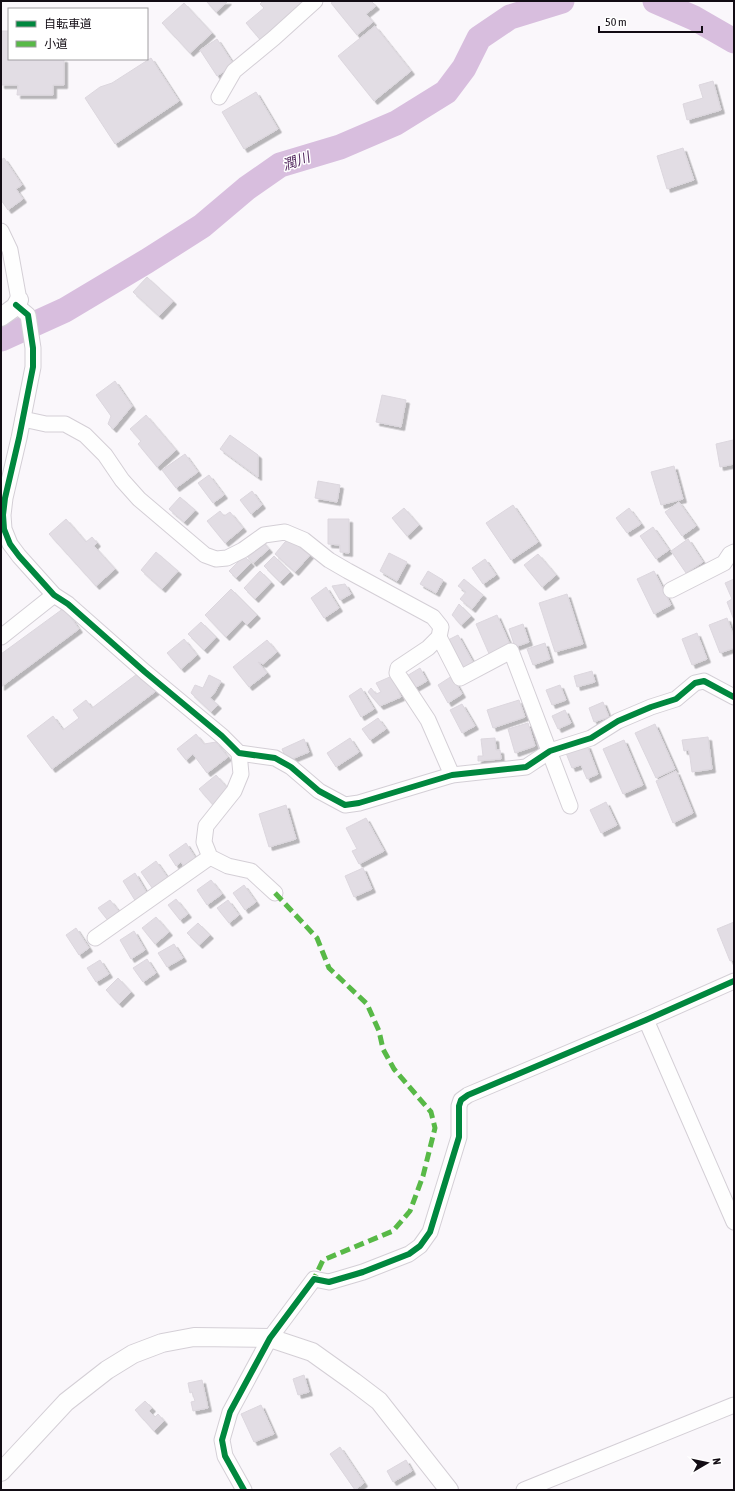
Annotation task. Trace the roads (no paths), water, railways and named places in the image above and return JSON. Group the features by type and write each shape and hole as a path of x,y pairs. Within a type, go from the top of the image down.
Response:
{"street":[{"path":"219,97 234,71 315,1"},
{"path":"1,231 10,250 21,306 33,348 33,367 5,498 3,514 4,529 10,544 54,595 68,604 145,672 222,736 239,753 275,758 291,767 319,791 345,805 359,803 452,774 526,767 550,751 591,738 618,721 651,707 676,700 695,683 704,681 734,697"},
{"path":"1,317 15,307 21,306"},
{"path":"23,419 46,424 65,424 86,435 105,455 122,480 139,499 205,555 216,559 226,558 243,550 264,535 285,532 304,540 329,560 433,617 441,627 439,637 428,648 398,668 397,674 428,720 452,774"},
{"path":"671,590 724,563 730,554 734,552"},
{"path":"1,636 54,595"},
{"path":"439,637 460,678 511,652 570,806"},
{"path":"239,753 241,774 234,791 206,826 204,842 210,857 228,866 251,871 275,893"},
{"path":"95,938 210,857"},
{"path":"244,1490 225,1456 222,1440 230,1412 270,1338 314,1279 329,1282 356,1274 409,1254 420,1246 430,1232 459,1137 459,1106 461,1100 468,1095 734,981"},
{"path":"646,1020 734,1222"},
{"path":"1,1472 66,1402 107,1370 133,1354 162,1343 194,1337 270,1338 312,1352 379,1401 449,1490"},
{"path":"524,1490 734,1405"}],"waterway":[{"name":"潤川","path":"1,339 65,310 147,261 202,226 247,188 280,165 340,147 396,123 446,92 464,68 479,38 510,17 562,1"},
{"name":"潤川","path":"655,1 694,18 734,41"}]}
